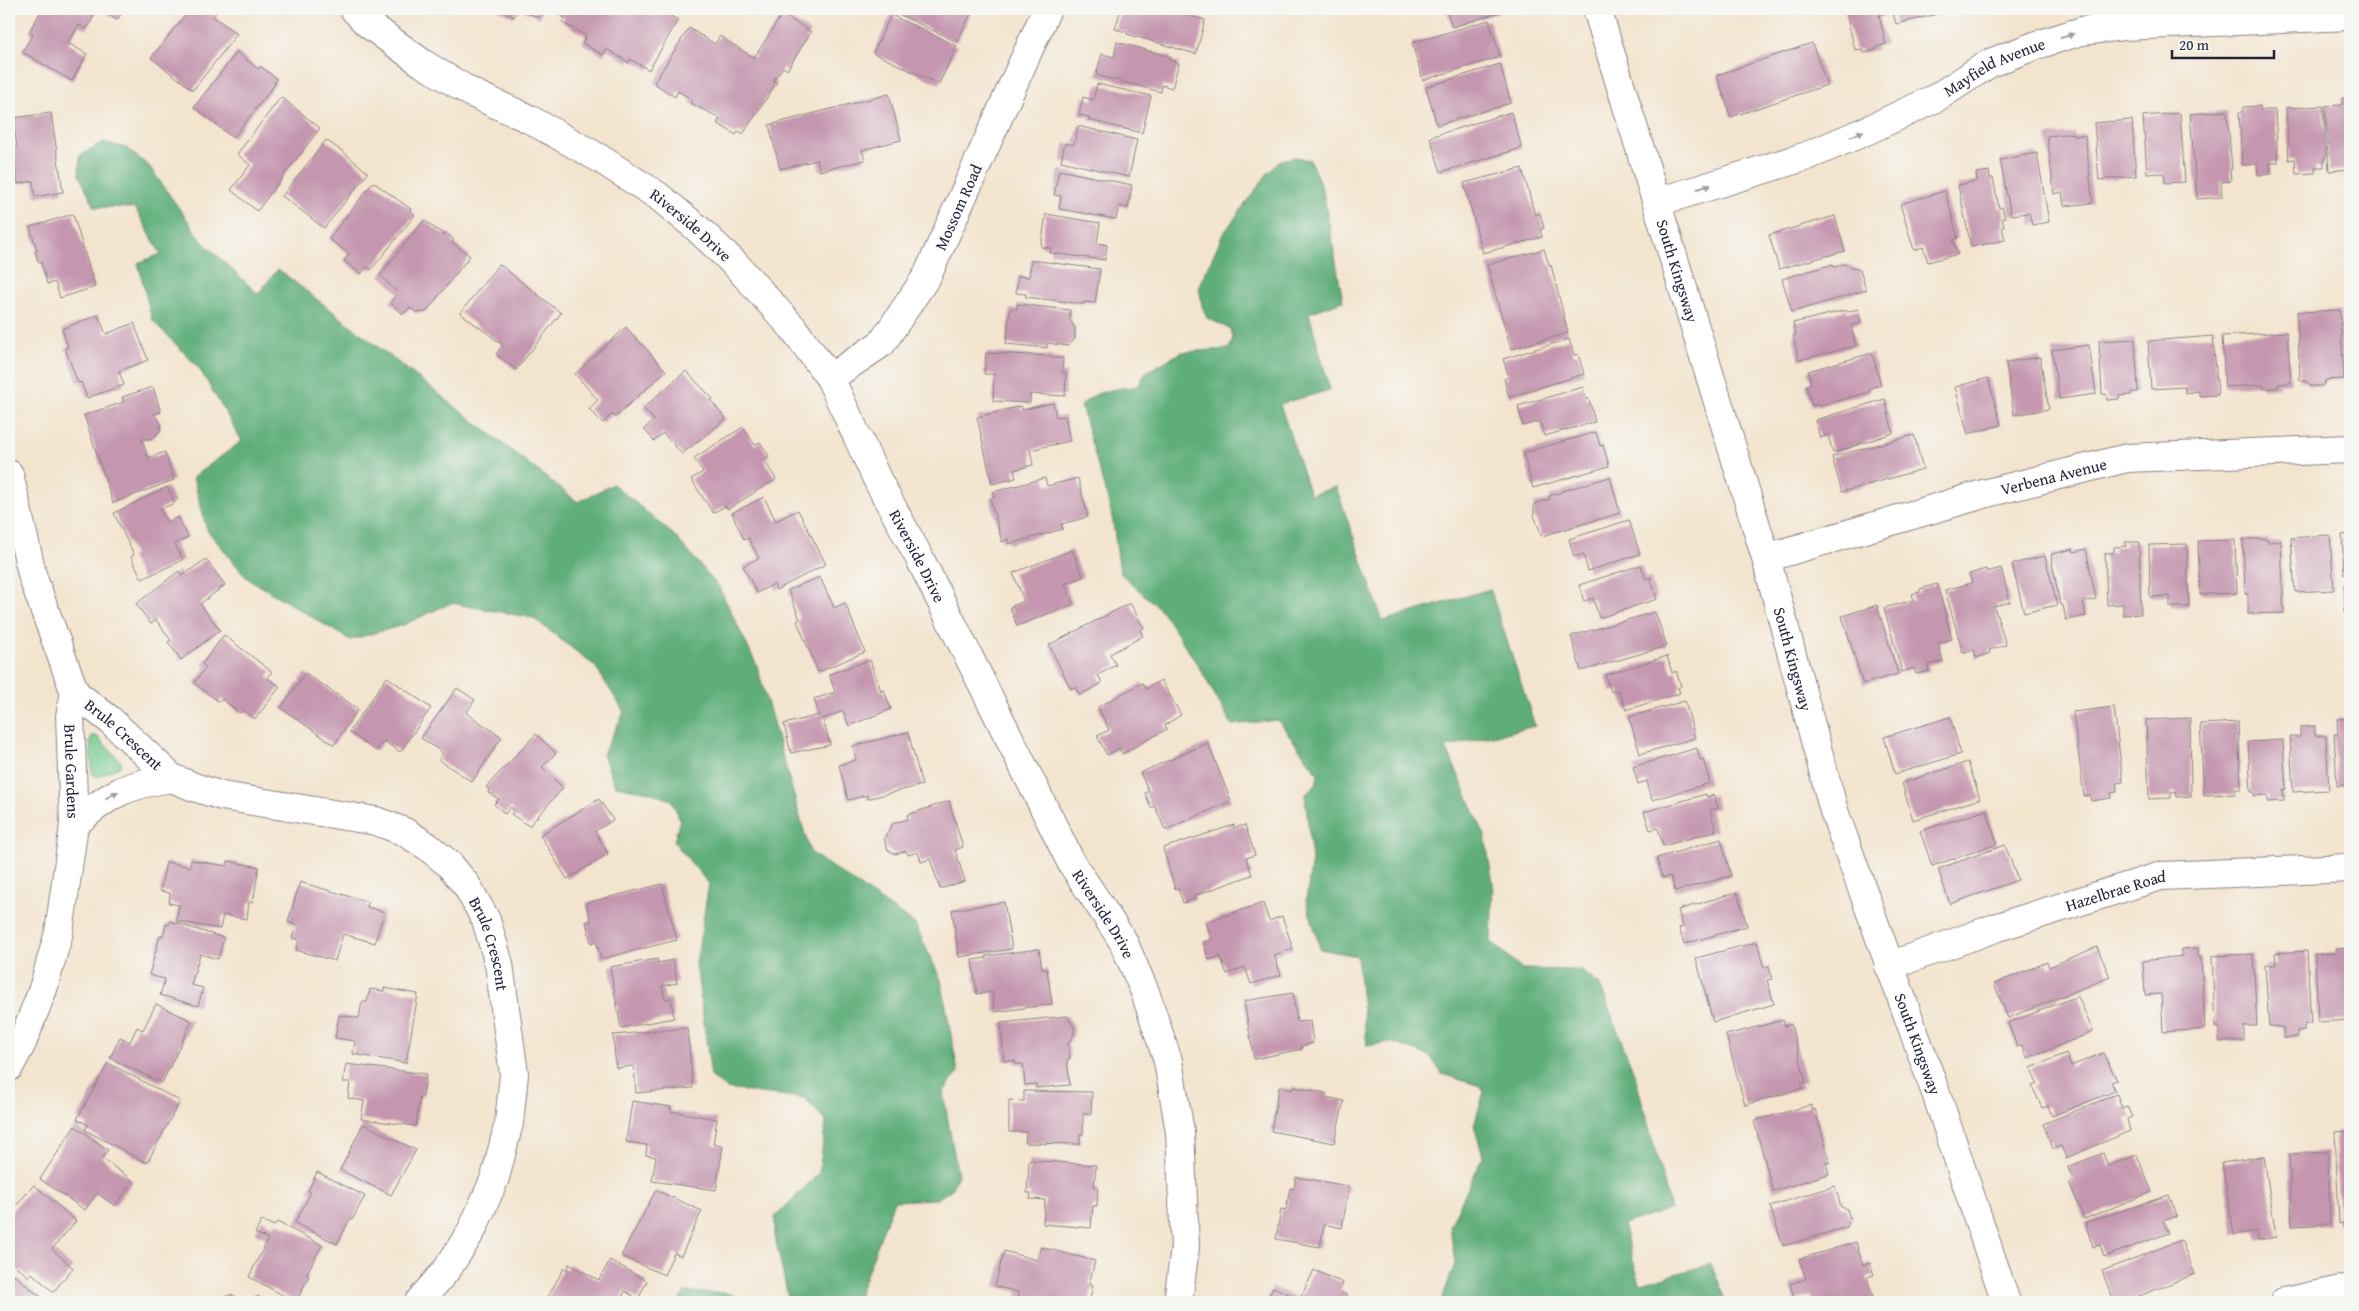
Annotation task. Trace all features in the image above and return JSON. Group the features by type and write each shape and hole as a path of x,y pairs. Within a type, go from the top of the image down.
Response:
{"street":[{"name":"Riverside Drive","path":"354,9 367,23 422,63 472,93 537,123 599,158 658,196 697,228 736,264 793,328 830,378 878,481 919,558 1058,837 1123,941 1145,992 1168,1061 1180,1132 1184,1247 1178,1302"},
{"name":"Mossom Road","path":"830,378 882,343 927,276 1047,9"},
{"name":"South Kingsway","path":"1597,9 1658,202 1766,558 1834,811 1937,1096 2006,1302"},
{"name":"Mayfield Avenue","path":"1658,202 1807,156 1936,98 1990,63 2037,45 2082,31 2123,26 2350,16"},
{"name":"Verbena Avenue","path":"1766,558 1987,493 2126,458 2350,449"},
{"path":"9,474 32,578 75,693"},
{"name":"Brule Crescent","path":"75,693 110,720 172,778 222,796 376,821 405,832 450,865 467,886 486,920 499,964 509,1023 514,1074 509,1123 495,1178 472,1230 448,1268 419,1302"},
{"name":"Brule Gardens","path":"9,1067 22,1043 39,998 59,932 74,825 70,716 75,693"},
{"name":"Brule Crescent","path":"74,825 99,802 125,788 146,781 172,778"},
{"name":"Hazelbrae Road","path":"1889,966 1998,927 2161,876 2350,868"},
{"path":"2284,1302 2350,1288"}],"green space":[{"path":"103,142 126,148 149,166 203,242 258,294 278,269 578,502 613,484 674,535 719,587 757,666 810,852 915,924 941,980 958,1072 943,1093 958,1175 951,1190 937,1199 894,1201 856,1302 779,1302 788,1297 775,1237 775,1217 819,1173 826,1121 804,1098 727,1089 711,1077 696,963 709,884 674,842 680,819 671,800 649,792 615,786 603,754 624,712 595,666 533,618 451,603 403,625 350,640 247,578 207,530 193,477 242,441 199,368 152,320 138,263 161,254 135,208 95,207 79,175 80,155"},
{"path":"1295,157 1310,160 1323,191 1343,301 1309,313 1330,390 1280,404 1310,495 1336,487 1383,621 1490,589 1535,726 1446,747 1485,836 1493,884 1491,941 1522,969 1580,970 1600,985 1635,1076 1671,1209 1623,1224 1640,1284 1711,1264 1727,1302 1441,1302 1455,1264 1450,1226 1483,1156 1474,1125 1484,1092 1480,1086 1442,1074 1430,1056 1390,1042 1367,1046 1357,956 1320,949 1306,900 1312,860 1305,795 1316,785 1318,774 1278,720 1232,725 1199,667 1162,611 1120,573 1112,515 1081,406 1087,400 1100,393 1138,386 1146,372 1182,352 1229,349 1233,338 1230,329 1207,318 1202,306 1199,286 1223,234 1268,173 1281,160"},
{"path":"92,736 97,736 122,763 119,767 97,777 92,774 90,740"},
{"path":"685,1292 728,1293 747,1302 678,1302"}],"building":[{"path":"42,9 97,10 87,29 79,25 68,43 87,54 72,81 22,52 33,34 29,32"},
{"path":"99,9 124,9 117,20"},
{"path":"190,9 218,10 213,16 237,34 193,90 151,58"},
{"path":"497,9 517,9 514,17"},
{"path":"520,9 543,9 539,18"},
{"path":"550,9 658,9 678,20 649,70 630,59 629,63 607,49 603,55 582,43 586,36 562,22 565,18"},
{"path":"888,9 973,9 957,42"},
{"path":"1121,9 1164,9 1205,20 1196,54 1115,29"},
{"path":"1194,9 1207,9 1206,13"},
{"path":"1446,9 1503,9 1504,11 1452,27"},
{"path":"1845,9 1887,9 1888,13 1879,15 1886,44 1876,47 1876,50 1863,53 1862,49 1855,50"},
{"path":"1892,9 1936,9 1937,14 1896,24"},
{"path":"782,14 811,32 787,70 783,67 773,81 777,82 743,134 739,131 736,135 717,123 720,118 690,103 692,100 678,91 675,97 654,83 689,28 715,44 720,36 754,58"},
{"path":"891,15 957,46 939,84 873,53"},
{"path":"1489,20 1500,57 1423,80 1412,43"},
{"path":"1117,42 1171,57 1170,60 1179,63 1172,88 1162,85 1161,92 1096,75 1102,54 1114,57"},
{"path":"1812,43 1827,85 1731,117 1717,75"},
{"path":"237,52 258,69 260,66 277,79 274,82 276,83 233,138 194,107"},
{"path":"1500,64 1511,103 1437,125 1426,87"},
{"path":"1097,84 1151,96 1142,133 1089,120 1089,117 1079,115 1083,97 1093,100"},
{"path":"889,94 901,140 862,150 865,160 820,171 817,160 780,169 769,125"},
{"path":"281,97 320,128 257,211 231,190 250,165 237,154"},
{"path":"2342,98 2350,98 2350,169 2329,171 2325,106 2342,105"},
{"path":"2260,106 2260,110 2275,110 2278,163 2270,163 2271,174 2258,175 2257,164 2242,165 2239,112 2243,112 2243,107"},
{"path":"2323,106 2326,158 2324,158 2324,167 2315,167 2315,173 2296,174 2295,159 2289,160 2286,108"},
{"path":"2227,111 2232,169 2230,170 2231,181 2221,182 2222,197 2197,199 2190,114"},
{"path":"1511,112 1522,148 1441,172 1430,137"},
{"path":"51,113 63,192 35,197 33,181 18,184 12,148 17,147 13,118"},
{"path":"2180,113 2185,182 2165,183 2164,173 2147,174 2143,116"},
{"path":"2132,120 2136,176 2099,180 2094,123"},
{"path":"1078,126 1137,140 1129,177 1061,161 1065,143 1074,145"},
{"path":"2074,133 2075,136 2085,135 2093,203 2064,206 2062,192 2054,194 2047,136"},
{"path":"326,140 368,173 324,228 282,196"},
{"path":"2037,153 2049,222 2032,225 2029,213 2011,215 2000,160"},
{"path":"1522,168 1535,215 1540,213 1544,228 1540,230 1542,237 1483,253 1464,183"},
{"path":"1059,170 1132,185 1128,208 1119,206 1116,219 1059,209 1061,196 1054,195"},
{"path":"1989,171 1990,178 1993,178 1999,208 2002,207 2005,218 2002,218 2004,227 2002,227 2005,240 1971,247 1958,185 1977,181 1976,173"},
{"path":"373,182 411,209 415,215 371,270 367,267 361,274 344,261 349,254 329,239"},
{"path":"1945,191 1958,238 1953,240 1958,254 1928,262 1923,247 1914,250 1900,204"},
{"path":"73,214 95,287 60,298 55,282 47,284 41,262 39,263 35,251 37,250 30,227"},
{"path":"1046,214 1100,223 1097,243 1107,245 1105,260 1050,253 1051,248 1041,247"},
{"path":"1835,216 1845,251 1779,269 1769,235"},
{"path":"424,220 444,235 446,232 454,240 452,242 470,256 426,312 417,313 410,308 403,314 390,302 398,293 380,275"},
{"path":"1544,249 1549,265 1551,265 1568,333 1511,349 1487,265"},
{"path":"1031,260 1100,269 1095,303 1084,302 1084,304 1026,297 1026,294 1016,293 1018,276 1029,277"},
{"path":"499,264 561,313 516,370 496,354 503,345 460,313"},
{"path":"1833,264 1834,267 1844,264 1860,270 1866,290 1792,312 1782,279"},
{"path":"2347,303 2350,303 2350,358 2349,358"},
{"path":"1017,304 1070,310 1070,320 1075,328 1075,339 1068,346 1047,343 1047,348 1006,344 1010,309 1017,309"},
{"path":"1858,309 1861,323 1851,325 1856,346 1799,360 1793,336 1796,335 1793,323 1846,310 1847,312"},
{"path":"2340,310 2344,379 2326,380 2322,386 2310,386 2306,381 2300,381 2297,312"},
{"path":"98,315 106,334 134,323 148,360 119,371 124,385 87,398 81,382 78,383 65,348 68,347 62,329"},
{"path":"626,327 666,371 615,417 612,414 603,423 589,409 598,400 575,374"},
{"path":"2287,332 2291,383 2278,384 2279,387 2264,389 2263,385 2225,387 2222,336"},
{"path":"2213,336 2218,395 2199,396 2199,391 2185,393 2185,387 2151,389 2148,341"},
{"path":"1569,339 1574,355 1578,354 1584,374 1509,397 1504,379 1509,377 1503,359"},
{"path":"2135,339 2138,392 2119,396 2119,399 2107,400 2106,394 2102,394 2099,341"},
{"path":"2089,345 2096,394 2059,399 2052,350"},
{"path":"986,353 1063,358 1062,373 1066,373 1065,396 1030,394 1030,403 993,401 994,374 984,374"},
{"path":"1872,353 1881,385 1869,388 1870,392 1812,406 1806,385 1811,383 1808,371"},
{"path":"2040,357 2049,409 2014,415 2006,362"},
{"path":"686,371 713,399 711,401 726,419 682,454 663,433 654,441 644,429 654,420 643,408"},
{"path":"1988,378 2001,425 1968,434 1955,387"},
{"path":"153,387 161,412 154,414 161,423 160,431 152,439 142,439 148,458 165,452 174,480 113,503 84,415 124,402 122,397"},
{"path":"1583,387 1586,399 1589,399 1595,422 1544,436 1540,421 1523,426 1518,406"},
{"path":"1885,399 1893,433 1833,453 1828,435 1820,438 1815,420"},
{"path":"1053,403 1056,417 1065,416 1070,441 1030,450 1033,465 1014,470 1016,478 992,484 977,417 1021,406 1022,410"},
{"path":"743,427 755,445 760,442 769,456 764,460 776,479 728,509 725,506 713,513 691,479 703,472 694,458"},
{"path":"1596,432 1600,446 1603,445 1609,466 1533,488 1523,453"},
{"path":"1914,435 1923,469 1842,492 1832,457"},
{"path":"1610,477 1620,513 1542,536 1534,515 1534,504 1550,499 1549,496 1562,491"},
{"path":"1045,478 1047,486 1078,478 1088,517 1061,524 1063,529 1009,544 1008,539 1002,542 990,498 994,497 993,492"},
{"path":"167,487 175,503 160,509 167,522 178,517 188,537 175,544 183,560 142,579 131,557 134,555 114,513"},
{"path":"764,497 776,521 798,510 826,564 776,590 774,584 757,593 743,566 759,558 748,538 744,540 732,513"},
{"path":"1629,520 1640,554 1588,571 1583,554 1574,557 1569,539"},
{"path":"2350,534 2350,574 2344,574 2342,535"},
{"path":"2330,535 2334,590 2295,592 2291,538"},
{"path":"2243,539 2268,539 2268,542 2281,541 2284,613 2248,614 2248,594 2245,594"},
{"path":"2235,540 2237,593 2200,594 2198,541"},
{"path":"2125,542 2139,542 2141,614 2123,615 2123,604 2107,605 2105,553 2114,553 2114,547 2126,546"},
{"path":"2187,544 2189,607 2170,607 2170,596 2150,597 2149,545"},
{"path":"2073,549 2074,552 2086,549 2096,599 2083,602 2086,616 2066,620 2063,605 2060,605 2051,556 2052,554"},
{"path":"1072,550 1083,577 1065,584 1073,604 1017,626 1010,607 1024,601 1013,573"},
{"path":"2045,556 2057,605 2024,613 2012,564"},
{"path":"206,559 225,585 200,604 220,630 181,660 168,642 171,640 156,620 151,624 136,604 179,571 182,576"},
{"path":"1641,565 1646,579 1650,577 1657,599 1599,618 1593,598 1584,601 1579,585"},
{"path":"2001,568 2010,602 1994,606 2006,645 1989,650 1990,653 1976,658 1974,650 1963,653 1945,590 1972,583 1969,574 1986,569 1987,572"},
{"path":"820,577 834,608 845,603 865,652 818,672 797,621 800,619 788,590"},
{"path":"1937,584 1952,639 1938,643 1943,661 1928,665 1929,671 1916,674 1914,668 1902,672 1884,608 1914,600 1912,594 1920,592 1920,589"},
{"path":"2344,584 2350,584 2350,611 2345,612"},
{"path":"1130,603 1144,628 1140,630 1143,636 1110,654 1116,665 1098,675 1102,683 1080,695 1075,687 1071,689 1049,645"},
{"path":"1877,605 1898,674 1863,684 1842,616"},
{"path":"1655,612 1667,646 1581,671 1571,636"},
{"path":"224,635 272,672 267,677 280,687 255,719 242,709 240,713 222,699 219,702 194,683 206,667 202,664"},
{"path":"1667,656 1672,673 1676,671 1681,686 1678,688 1680,693 1626,710 1619,690 1611,692 1605,675"},
{"path":"870,660 881,691 884,690 891,709 849,726 843,711 823,719 830,745 791,753 784,724 819,715 814,699 835,692 829,674"},
{"path":"305,673 358,709 334,745 281,708"},
{"path":"387,677 431,708 400,752 384,741 376,751 349,732"},
{"path":"1161,680 1181,715 1165,725 1167,729 1122,754 1120,748 1107,755 1097,736 1109,730 1098,707 1142,683 1146,689"},
{"path":"457,688 475,700 466,713 502,737 472,782 439,760 443,753 421,738"},
{"path":"1685,701 1695,738 1640,754 1629,717"},
{"path":"2114,707 2123,782 2116,783 2117,792 2111,793 2111,798 2091,801 2090,795 2084,796 2073,712"},
{"path":"1950,717 1961,754 1895,774 1884,737"},
{"path":"2190,718 2191,796 2177,797 2176,792 2171,793 2171,798 2149,799 2146,720"},
{"path":"2350,718 2350,785 2337,786 2334,734 2338,734 2337,719"},
{"path":"2238,722 2241,789 2235,789 2235,794 2204,795 2200,724"},
{"path":"2315,726 2315,736 2326,736 2329,790 2293,792 2290,737 2300,737 2300,727"},
{"path":"908,732 922,785 867,799 867,795 848,800 839,765 856,760 853,746"},
{"path":"536,734 556,753 542,767 563,788 529,826 511,814 514,811 511,807 505,814 494,804 499,799 488,793 489,789 486,787"},
{"path":"2283,740 2286,789 2283,790 2284,801 2268,802 2268,795 2254,796 2254,792 2251,792 2248,742"},
{"path":"1208,743 1231,801 1165,830 1155,806 1151,808 1145,793 1149,791 1140,773"},
{"path":"1697,748 1700,760 1703,759 1710,783 1652,800 1647,781 1638,784 1633,767"},
{"path":"1968,762 1980,799 1913,820 1902,783"},
{"path":"1706,794 1707,797 1714,795 1718,808 1710,810 1716,831 1663,846 1658,828 1650,830 1644,812"},
{"path":"599,799 613,820 595,831 608,854 567,879 540,835"},
{"path":"949,801 963,847 955,850 965,881 940,889 930,859 921,862 918,852 908,855 906,851 895,854 888,850 884,839 892,824 908,819 907,815"},
{"path":"1987,810 1997,844 1932,866 1920,831"},
{"path":"1234,825 1234,828 1245,825 1255,855 1246,858 1252,875 1194,896 1195,899 1183,903 1178,888 1175,889 1163,848"},
{"path":"1721,839 1731,876 1675,891 1671,876 1662,878 1657,858"},
{"path":"2005,845 2018,880 1950,904 1938,869"},
{"path":"191,860 227,866 228,861 259,867 253,902 249,902 247,919 223,915 220,929 176,921 179,905 169,903 170,893 160,891 166,862 190,867"},
{"path":"300,882 368,902 367,907 384,912 375,943 343,934 335,961 296,950 299,940 292,938 296,925 288,922"},
{"path":"662,884 677,940 601,959 596,941 591,943 586,922 591,921 586,903"},
{"path":"1737,892 1747,926 1684,944 1679,928 1683,927 1678,910"},
{"path":"1004,902 1012,949 959,957 952,910"},
{"path":"1263,903 1269,921 1282,916 1293,949 1274,955 1281,975 1251,984 1245,967 1227,974 1220,956 1209,960 1203,942 1212,939 1206,922"},
{"path":"170,921 224,938 218,959 200,954 191,985 203,988 198,1006 160,995 165,979 149,975 160,936 163,936 166,924 169,925"},
{"path":"1757,942 1764,968 1769,966 1772,979 1767,980 1774,1004 1713,1022 1696,958"},
{"path":"2097,947 2110,977 2008,1018 1994,984 2047,962 2049,967"},
{"path":"2198,948 2198,957 2201,957 2205,1029 2163,1032 2161,994 2145,995 2143,961 2182,956 2182,949"},
{"path":"2350,948 2350,1020 2318,1022 2315,954 2336,953 2336,949"},
{"path":"1039,949 1042,969 1047,969 1052,1004 995,1012 992,992 977,994 972,960 987,958 986,956"},
{"path":"2307,951 2311,1024 2305,1024 2304,1030 2297,1031 2298,1037 2284,1038 2283,1027 2269,1026 2265,965 2276,965 2275,953"},
{"path":"2253,954 2257,1026 2244,1026 2244,1041 2219,1041 2219,1027 2215,1027 2212,956"},
{"path":"657,959 658,963 673,960 677,983 662,986 665,999 671,998 674,1018 621,1028 610,967"},
{"path":"384,988 418,994 406,1063 353,1054 355,1041 335,1038 339,1015 359,1018 362,1002 367,1002 370,989 384,991"},
{"path":"1293,993 1297,1022 1310,1021 1313,1043 1301,1046 1302,1049 1254,1059 1244,1001"},
{"path":"2078,996 2093,1032 2027,1058 2022,1045 2017,1047 2008,1023"},
{"path":"156,1004 192,1021 162,1083 110,1058 120,1037 130,1042 137,1027 143,1030"},
{"path":"1067,1016 1074,1027 1074,1034 1068,1044 1070,1059 1067,1059 1070,1085 1036,1088 1036,1084 1025,1085 1023,1064 1016,1064 1015,1061 1004,1061 1001,1023"},
{"path":"1783,1020 1785,1026 1791,1024 1806,1082 1801,1083 1803,1088 1745,1105 1726,1035"},
{"path":"687,1028 693,1088 636,1093 634,1066 616,1068 613,1035"},
{"path":"2066,1053 2071,1066 2103,1053 2117,1080 2111,1082 2115,1091 2052,1116 2048,1106 2042,1108 2032,1086 2037,1084 2031,1068"},
{"path":"108,1063 180,1101 147,1163 85,1130 88,1125 77,1119"},
{"path":"346,1064 426,1074 423,1097 420,1096 416,1126 361,1119 364,1101 348,1098 350,1082 343,1082"},
{"path":"1279,1087 1292,1090 1293,1087 1326,1093 1326,1097 1344,1101 1334,1143 1271,1131"},
{"path":"1024,1091 1092,1092 1091,1114 1083,1114 1083,1134 1080,1134 1080,1144 1025,1143 1026,1132 1009,1132 1009,1100 1024,1101"},
{"path":"2117,1094 2122,1108 2127,1106 2132,1117 2127,1119 2130,1131 2066,1158 2061,1146 2053,1149 2043,1124"},
{"path":"632,1101 671,1107 670,1111 717,1119 713,1144 723,1146 716,1190 652,1181 656,1157 646,1155 647,1145 626,1142"},
{"path":"1811,1105 1812,1110 1815,1109 1830,1162 1826,1163 1829,1174 1773,1191 1754,1121"},
{"path":"363,1124 416,1150 391,1195 340,1170"},
{"path":"75,1126 108,1150 102,1158 133,1181 115,1206 97,1193 85,1210 40,1179"},
{"path":"2350,1131 2350,1228 2343,1228 2343,1223 2339,1224 2335,1132"},
{"path":"2328,1152 2330,1224 2292,1226 2289,1154"},
{"path":"2103,1153 2108,1166 2137,1155 2152,1192 2084,1219 2069,1182 2073,1180 2068,1167"},
{"path":"2264,1156 2276,1237 2258,1240 2256,1231 2234,1235 2222,1163"},
{"path":"1029,1160 1096,1165 1094,1187 1098,1187 1097,1206 1093,1206 1091,1228 1043,1224 1045,1200 1030,1199 1031,1193 1027,1193"},
{"path":"317,1172 365,1196 337,1244 295,1223 311,1192 308,1191"},
{"path":"1296,1177 1349,1186 1342,1228 1324,1224 1320,1247 1276,1239 1281,1209 1286,1210 1290,1188 1294,1189"},
{"path":"34,1185 76,1221 52,1249 73,1268 53,1292 32,1273 29,1277 9,1260 9,1214"},
{"path":"1835,1186 1841,1207 1847,1209 1850,1219 1847,1227 1783,1246 1770,1206"},
{"path":"656,1190 702,1211 681,1256 674,1253 664,1275 621,1256"},
{"path":"2169,1195 2177,1216 2163,1221 2169,1233 2104,1257 2100,1245 2093,1247 2085,1223"},
{"path":"262,1220 274,1226 277,1222 322,1245 306,1275 309,1276 296,1302 249,1277 268,1239 255,1233"},
{"path":"2181,1240 2195,1274 2124,1302 2114,1302 2102,1271"},
{"path":"1856,1242 1863,1265 1870,1263 1874,1275 1867,1277 1874,1302 1813,1302 1811,1296 1795,1301 1790,1284 1806,1279 1799,1259"},
{"path":"1041,1247 1095,1261 1089,1284 1093,1285 1089,1302 1039,1302 1017,1296 1018,1292 995,1286 1004,1251 1037,1260"},
{"path":"610,1260 647,1281 638,1299 625,1291 620,1302 545,1302 564,1268 567,1270 569,1264 599,1280"},
{"path":"1314,1270 1343,1283 1339,1291 1347,1295 1344,1302 1266,1302 1273,1287 1300,1299"},
{"path":"9,1271 47,1302 9,1302"},
{"path":"232,1294 235,1302 212,1302"},
{"path":"259,1296 261,1302 244,1302"}]}
